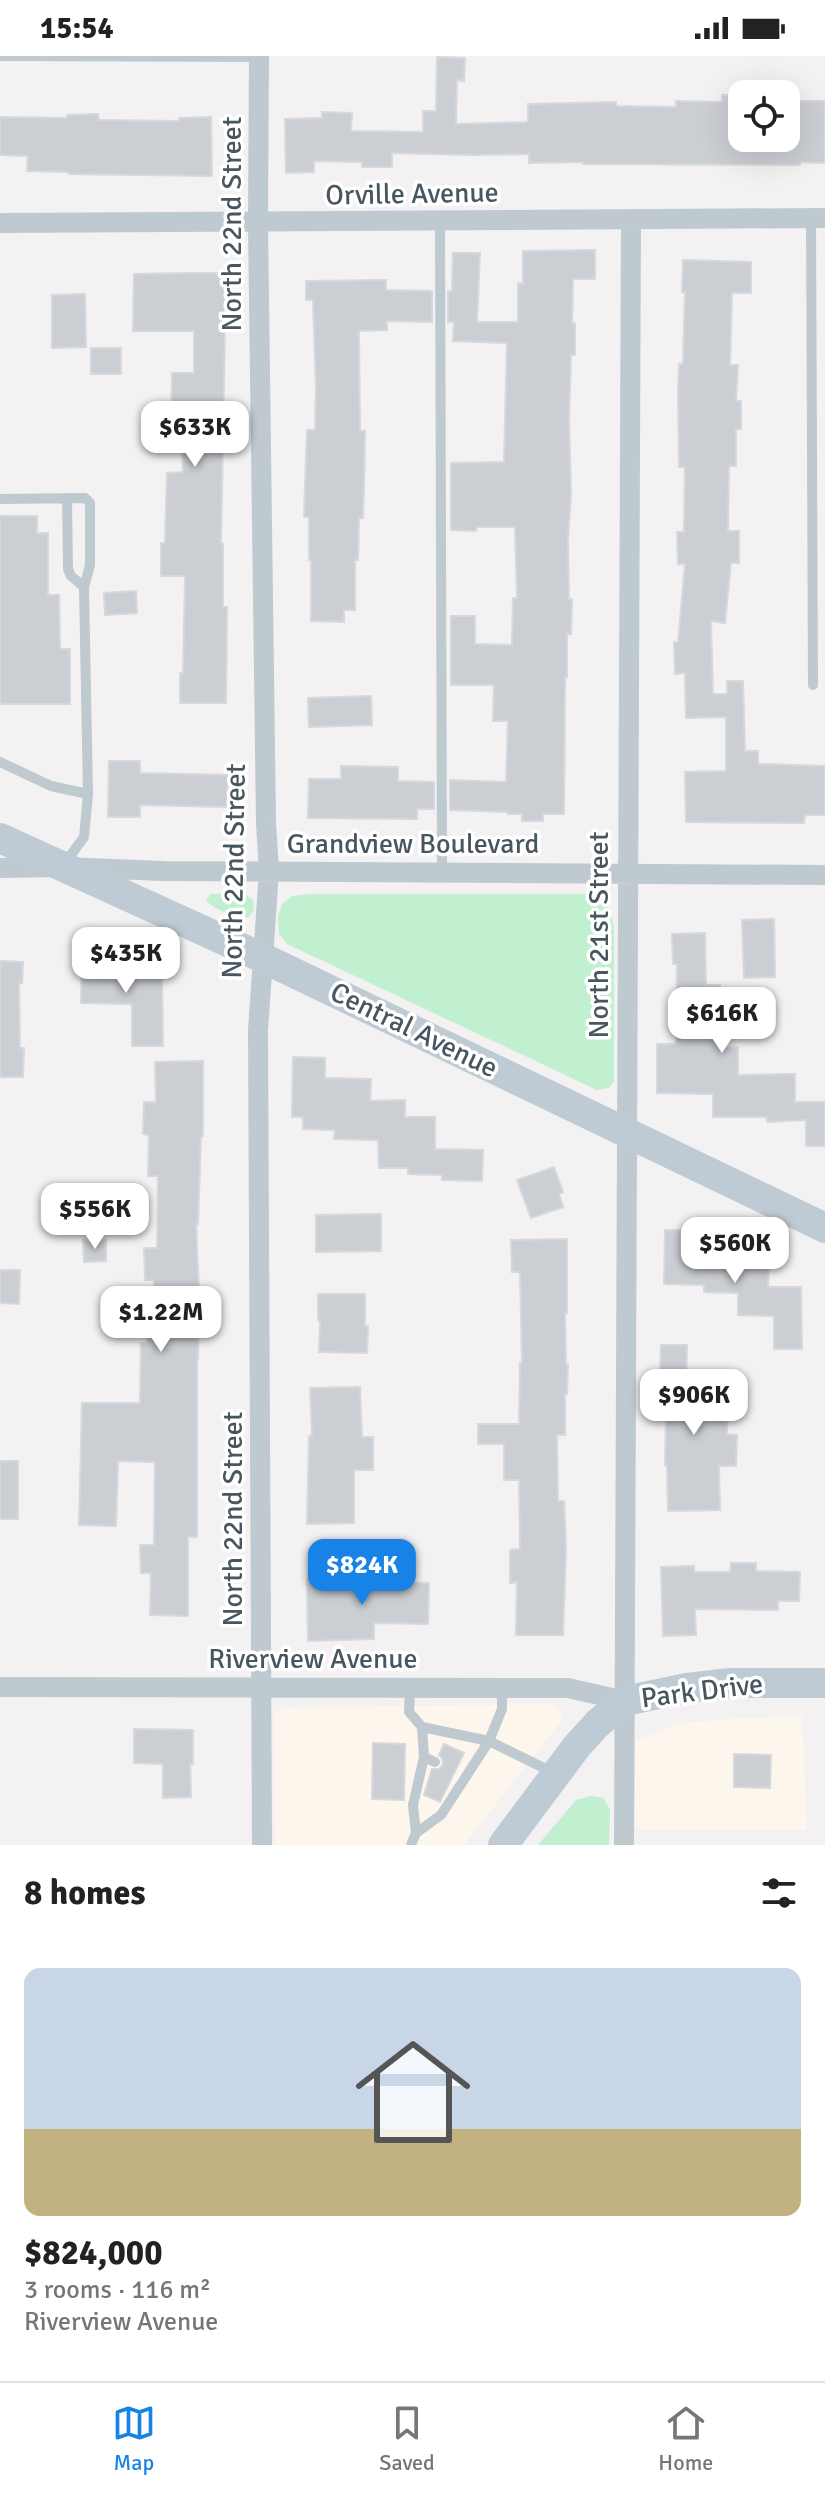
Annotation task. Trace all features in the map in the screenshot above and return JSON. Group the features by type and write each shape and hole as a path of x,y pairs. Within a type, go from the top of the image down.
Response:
{"main road":[{"name":"Central Avenue","path":"0,838 263,958 825,1228"},
{"name":"Park Drive","path":"503,1845 577,1746 598,1723 625,1701 730,1683 825,1683"}],"street":[{"name":"North 22nd Street","path":"259,56 258,223 269,871 258,1030 262,1845"},
{"name":"Orville Avenue","path":"0,223 818,218"},
{"name":"North 21st Street","path":"624,1845 631,219"},
{"name":"Grandview Boulevard","path":"0,868 825,875"},
{"name":"Riverview Avenue","path":"0,1687 568,1688 625,1701"}],"lane":[{"path":"0,56 259,56"},
{"path":"813,685 818,218"},
{"path":"440,221 442,873"},
{"path":"67,498 68,569 71,576 84,587"},
{"path":"0,499 85,498 90,503 90,565 84,587 88,794 84,837 62,867"},
{"path":"0,762 51,786 88,794"},
{"path":"410,1687 409,1712 422,1727 424,1757 421,1783 413,1805 416,1833 411,1845"},
{"path":"416,1833 441,1815 461,1773 489,1741 502,1709 502,1688"},
{"path":"422,1727 489,1741 557,1775"},
{"path":"424,1757 435,1762"}],"shaded area":[{"path":"549,1704 559,1709 562,1720 464,1845 275,1845 274,1713 283,1708"},
{"path":"802,1716 807,1830 635,1830 636,1740 678,1724"}],"green space":[{"path":"244,893 253,900 254,909 249,917 226,913 206,901 210,894"},
{"path":"592,894 598,897 608,907 614,927 614,1081 609,1088 597,1090 287,944 279,934 278,917 282,904 292,896"},
{"path":"591,1796 603,1798 610,1809 609,1845 538,1845 576,1800"}],"building":[{"path":"437,57 465,58 464,81 457,80 456,124 528,122 528,104 616,102 616,106 676,107 676,101 722,102 722,95 728,95 728,152 800,152 800,101 825,101 825,163 529,163 529,154 392,153 392,167 362,167 362,162 314,161 314,172 286,173 285,119 322,118 322,112 352,113 351,131 423,132 423,111 436,111"},
{"path":"98,114 99,120 179,121 179,118 211,117 212,176 27,171 28,156 0,155 0,117 67,118 67,115"},
{"path":"595,250 595,279 573,279 575,355 571,355 568,539 569,599 572,599 565,677 564,814 543,814 543,821 522,821 522,814 450,810 450,780 506,782 508,721 493,721 494,685 451,685 451,616 475,616 475,644 512,645 513,598 517,598 515,527 451,530 451,463 504,462 507,343 453,341 454,322 448,322 448,291 452,291 453,253 480,253 477,322 518,322 518,283 523,284 523,251"},
{"path":"683,260 751,262 751,293 732,293 730,365 738,365 736,401 741,401 741,429 736,429 736,466 729,466 728,531 739,531 739,563 731,563 725,623 711,621 713,694 727,694 727,681 743,681 745,751 758,751 758,764 825,766 825,815 805,815 804,823 686,822 685,772 726,771 726,717 686,718 685,673 675,674 674,642 678,642 685,564 678,564 677,532 684,532 685,467 679,467 678,393 679,364 683,364"},
{"path":"226,273 221,544 223,607 227,607 226,703 180,703 185,576 161,576 161,543 165,543 167,473 183,472 182,435 171,434 172,373 194,373 194,331 133,331 134,274"},
{"path":"386,280 386,290 432,291 432,322 387,321 387,330 359,331 360,431 365,431 363,518 359,518 358,560 355,560 355,610 344,610 344,622 311,621 309,517 304,517 307,430 315,430 316,389 313,300 306,300 306,281"},
{"path":"85,294 86,347 52,348 52,295"},
{"path":"91,348 121,348 121,374 91,374"},
{"path":"0,516 37,516 37,533 48,533 48,595 59,595 60,649 70,649 70,704 0,704"},
{"path":"136,591 137,613 105,615 104,593"},
{"path":"371,696 372,725 309,727 308,698"},
{"path":"109,761 140,761 140,773 228,775 227,807 140,805 140,817 108,817"},
{"path":"341,766 398,767 398,781 434,782 434,809 417,809 417,819 308,818 309,779 341,779"},
{"path":"774,919 775,977 744,978 742,920"},
{"path":"705,933 706,985 720,985 719,1048 738,1047 738,1075 795,1074 795,1102 825,1102 825,1146 806,1146 806,1120 767,1122 767,1117 713,1117 713,1094 657,1093 657,1044 676,1044 677,964 673,964 672,934"},
{"path":"82,953 111,954 111,966 148,966 148,977 162,977 163,1046 132,1046 132,1004 81,1003"},
{"path":"0,961 23,962 22,983 19,983 23,1077 0,1077"},
{"path":"293,1057 325,1058 325,1078 371,1079 370,1101 405,1100 405,1117 435,1117 435,1149 483,1150 482,1181 442,1180 442,1175 408,1174 408,1168 379,1168 378,1140 334,1139 335,1130 303,1129 303,1117 292,1117"},
{"path":"203,1061 203,1136 196,1224 199,1292 197,1537 188,1537 188,1616 150,1615 151,1573 141,1573 140,1545 154,1545 155,1462 118,1461 116,1526 79,1525 82,1403 140,1403 141,1343 147,1343 148,1325 153,1325 154,1280 145,1280 144,1248 157,1248 158,1176 148,1176 149,1135 143,1134 144,1102 156,1102 155,1062"},
{"path":"554,1167 563,1192 559,1194 563,1207 531,1218 517,1180"},
{"path":"381,1214 381,1251 316,1252 316,1215"},
{"path":"665,1230 694,1230 694,1250 735,1251 734,1264 769,1265 768,1287 801,1287 802,1349 774,1349 774,1316 738,1315 738,1293 704,1292 704,1285 664,1284"},
{"path":"567,1239 565,1435 557,1435 558,1501 564,1501 566,1549 563,1635 516,1635 517,1582 510,1583 510,1550 520,1549 519,1480 504,1480 504,1444 478,1444 478,1424 519,1424 522,1363 520,1272 512,1272 511,1240"},
{"path":"83,1240 106,1240 106,1261 84,1262"},
{"path":"0,1270 20,1270 19,1304 0,1303"},
{"path":"318,1294 365,1294 367,1353 319,1352"},
{"path":"661,1345 687,1345 686,1386 728,1387 727,1434 737,1435 736,1466 719,1466 720,1510 668,1511 665,1465 667,1377 660,1377"},
{"path":"360,1387 362,1437 373,1437 373,1470 354,1470 354,1523 307,1524 309,1436 312,1436 310,1388"},
{"path":"0,1461 18,1461 18,1519 0,1519"},
{"path":"731,1563 756,1563 756,1571 800,1572 799,1601 778,1601 778,1610 695,1609 696,1635 663,1636 661,1567 694,1566 694,1572 730,1572"},
{"path":"307,1579 429,1583 428,1624 374,1623 374,1639 308,1641"},
{"path":"134,1729 193,1730 191,1797 163,1798 163,1764 134,1763"},
{"path":"373,1743 405,1744 404,1800 372,1799"},
{"path":"444,1744 464,1753 440,1802 424,1795 432,1769 443,1765 439,1755"},
{"path":"734,1754 771,1755 770,1788 734,1787"}]}
